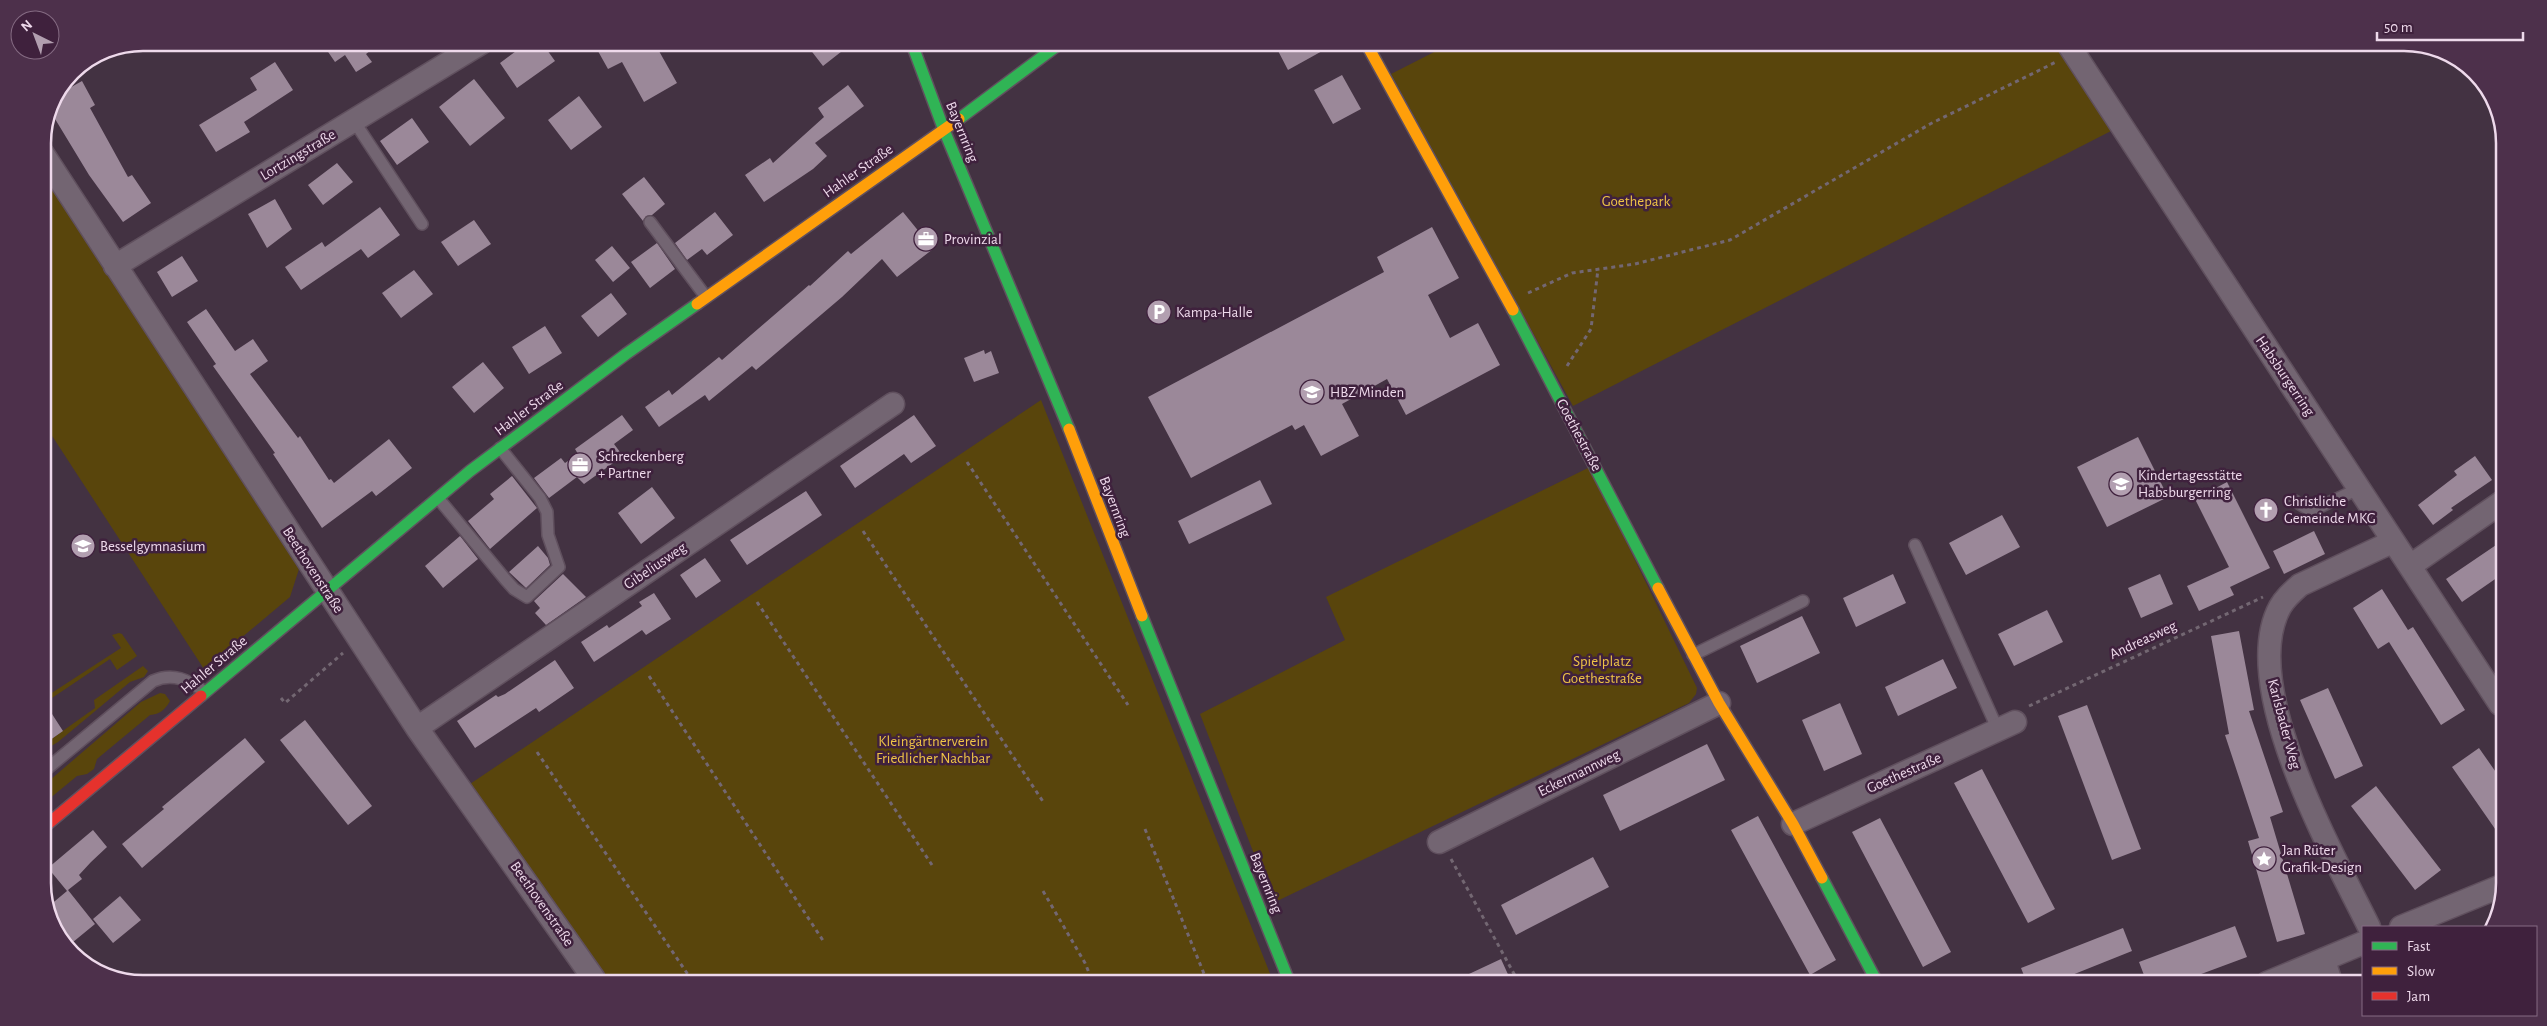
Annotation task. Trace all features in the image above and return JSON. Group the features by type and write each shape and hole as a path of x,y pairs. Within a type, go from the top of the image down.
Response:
{"street":[{"name":"Lortzingstraße","path":"115,266 468,51"},
{"name":"Bayernring","path":"915,51 944,130 1062,409 1133,593 1287,975"},
{"name":"Hahler Straße","path":"51,821 500,448 626,354 944,130 1050,51"},
{"name":"Goethestraße","path":"1370,51 1508,301 1719,703 1793,824 1873,975"},
{"name":"Habsburgerring","path":"2073,51 2392,542 2410,566 2496,698"},
{"name":"Beethovenstraße","path":"51,166 326,591 418,728 591,975"},
{"name":"Gibeliusweg","path":"418,728 893,404"},
{"path":"2410,566 2496,506"},
{"name":"Karlsbader Weg","path":"2370,926 2306,796 2286,744 2275,701 2269,649 2273,626 2279,608 2288,596 2300,586 2392,542"},
{"name":"Eckermannweg","path":"1440,842 1719,703"},
{"name":"Goethestraße","path":"1793,824 2007,726"},
{"path":"2403,926 2495,888"},
{"path":"2287,975 2362,943"},
{"path":"2324,960 2329,975"}],"lane":[{"path":"354,121 422,224"},
{"path":"650,222 706,297"},
{"path":"438,498 505,579 514,589 526,597 558,567 548,535 547,512 540,498 500,448"},
{"path":"2295,501 2311,511 2358,489"},
{"path":"1915,545 2007,726"},
{"path":"1693,655 1803,602"},
{"path":"51,765 153,681 165,676 178,677 205,692"}],"path":[{"path":"1508,301 1572,273 1635,264 1730,240 1930,124 2070,51"},
{"path":"1552,385 1575,356 1591,329 1598,270"},
{"path":"967,462 1128,705"},
{"path":"863,531 1044,803"},
{"name":"Andreasweg","path":"2007,726 2031,703 2266,595 2288,596"},
{"path":"756,602 932,866"},
{"path":"281,698 285,703 359,639"},
{"path":"649,676 824,942"},
{"path":"537,752 688,975"},
{"path":"1145,829 1204,975"},
{"path":"1440,842 1459,872 1515,975"},
{"path":"1043,891 1085,963 1090,975"}],"green space":[{"name":"Goethepark","path":"1436,51 2061,51 2111,131 1573,406 1391,74"},
{"path":"51,182 299,569 290,597 204,669 51,434"},
{"name":"Kleingärtnerverein Friedlicher Nachbar","path":"1041,400 1271,975 601,975 467,786"},
{"name":"Spielplatz Goethestraße","path":"1590,467 1697,688 1696,694 1689,703 1273,903 1200,714 1345,640 1326,597"},
{"path":"122,634 137,656 117,670 110,659 51,699 51,693 121,648 112,635"},
{"path":"143,666 148,671 144,677 130,682 51,746 51,739 95,708 94,700"},
{"path":"160,693 165,694 170,701 159,713 150,715 97,759 94,769 87,774 77,776 51,797 51,779 141,702"}],"building":[{"path":"327,51 370,51 366,54 372,62 356,72 345,55 335,62"},
{"path":"516,51 548,51 555,61 517,88 500,63"},
{"path":"598,51 659,51 677,83 644,102 622,62 608,69"},
{"path":"811,51 842,51 823,66"},
{"path":"1278,51 1322,51 1288,70"},
{"path":"275,62 293,90 244,122 250,132 216,152 199,125 257,90 250,78"},
{"path":"1342,75 1361,109 1333,124 1314,90"},
{"path":"474,79 505,118 470,146 439,107"},
{"path":"82,81 95,105 90,108 128,177 132,175 151,203 123,222 89,175 55,118 58,108 71,87"},
{"path":"848,85 864,106 815,143 827,156 813,169 764,202 745,175 770,158 773,163 824,117 818,108"},
{"path":"579,96 602,127 571,150 548,120"},
{"path":"412,118 429,142 397,165 380,141"},
{"path":"337,163 353,182 323,205 308,185"},
{"path":"644,177 665,204 652,215 646,216 643,221 622,194"},
{"path":"275,199 292,229 267,248 248,214"},
{"path":"380,207 400,235 368,258 361,249 301,290 285,267 322,242 325,247"},
{"path":"715,212 733,235 707,255 702,249 687,260 675,243"},
{"path":"903,212 933,249 897,277 882,259 842,297 756,370 752,366 709,401 705,395 659,427 645,407 669,390 672,395 719,357 722,360 810,286 848,251 851,254"},
{"path":"474,220 491,244 458,266 441,242"},
{"path":"1432,227 1459,278 1428,295 1450,338 1478,323 1500,365 1406,415 1387,379 1342,404 1359,436 1321,456 1304,425 1295,430 1292,425 1191,478 1148,397 1384,272 1377,257"},
{"path":"657,243 675,269 650,288 631,262"},
{"path":"612,246 630,268 613,282 595,260"},
{"path":"182,256 198,281 172,297 157,272"},
{"path":"414,270 433,294 401,318 382,293"},
{"path":"611,293 627,314 598,337 581,316"},
{"path":"206,309 235,351 253,339 268,361 250,374 298,438 300,436 329,480 331,479 334,483 389,439 412,468 376,496 372,491 322,528 273,454 275,453 213,366 216,364 187,322"},
{"path":"545,326 562,353 529,374 512,347"},
{"path":"984,350 985,354 991,351 999,373 974,382 964,358"},
{"path":"483,362 504,388 474,413 452,387"},
{"path":"622,415 633,430 614,444 623,456 584,484 577,477 549,498 534,478 561,458 565,463 578,454 575,449"},
{"path":"914,415 936,446 911,463 904,454 855,488 840,466"},
{"path":"2138,437 2168,497 2107,527 2077,467"},
{"path":"2475,456 2492,480 2451,508 2453,510 2433,525 2418,505 2457,475 2454,471"},
{"path":"512,476 537,508 490,549 468,521 494,499 490,494"},
{"path":"1260,480 1272,504 1189,544 1178,521"},
{"path":"2227,482 2270,568 2230,587 2234,595 2199,611 2187,586 2229,567 2195,499"},
{"path":"652,487 675,518 641,544 618,513"},
{"path":"806,491 822,515 747,565 730,540"},
{"path":"2002,515 2020,547 1966,575 1949,543"},
{"path":"2314,531 2325,554 2284,574 2273,551"},
{"path":"460,536 478,559 443,588 425,566"},
{"path":"2496,545 2496,578 2462,602 2446,579"},
{"path":"538,546 548,558 550,565 526,588 509,572"},
{"path":"705,558 721,581 696,598 680,575"},
{"path":"563,574 586,597 546,625 535,613 540,608 534,601"},
{"path":"1893,574 1906,603 1856,627 1843,598"},
{"path":"2160,574 2173,604 2141,618 2128,588"},
{"path":"2382,589 2408,630 2413,627 2465,710 2441,725 2389,642 2378,649 2353,608"},
{"path":"654,593 671,619 646,635 642,630 594,662 581,642 607,625 609,628 642,606 639,602"},
{"path":"2047,610 2063,642 2014,666 1998,634"},
{"path":"1802,616 1820,653 1757,683 1740,646"},
{"path":"2239,631 2254,710 2249,711 2283,812 2270,817 2305,934 2277,942 2248,841 2259,838 2225,735 2229,734 2211,636"},
{"path":"1943,659 1957,688 1898,716 1885,687"},
{"path":"555,660 574,688 539,712 536,708 475,748 457,721 496,695 498,697 505,694"},
{"path":"2328,688 2363,766 2335,779 2300,700"},
{"path":"1840,703 1862,754 1824,771 1802,720"},
{"path":"2087,705 2141,849 2112,860 2058,716"},
{"path":"51,712 63,731 51,739"},
{"path":"305,720 372,806 348,825 280,740"},
{"path":"245,738 265,762 142,868 122,844 164,809 162,807"},
{"path":"1707,744 1725,780 1620,831 1603,795"},
{"path":"2479,748 2496,772 2496,830 2452,767"},
{"path":"1982,769 2055,909 2028,923 1954,783"},
{"path":"2376,786 2441,870 2415,890 2351,806"},
{"path":"1758,816 1836,960 1810,975 1731,830"},
{"path":"1880,818 1951,952 1923,967 1852,832"},
{"path":"93,830 107,847 79,875 82,879 68,890 95,924 73,942 61,923 54,902 67,891 51,872 51,865"},
{"path":"1593,857 1609,887 1516,935 1501,905"},
{"path":"120,896 141,920 113,943 93,919"},
{"path":"2235,926 2247,957 2199,975 2144,975 2139,962"},
{"path":"2123,928 2132,951 2072,975 2024,975 2021,968"},
{"path":"1501,959 1508,975 1467,975"}],"traffic: fast":[{"path":"915,51 944,130 1069,429"},
{"path":"959,119 1050,51"},
{"path":"201,696 470,471 626,354 697,304"},
{"path":"1513,310 1658,588"},
{"path":"1142,616 1287,975"},
{"path":"1822,878 1873,975"}],"traffic: slow":[{"path":"1370,51 1513,310"},
{"path":"697,304 959,119"},
{"path":"1069,429 1142,616"},
{"path":"1658,588 1719,703 1793,824 1822,878"}],"traffic: jam":[{"path":"51,821 201,696"}],"place":[{"name":"Provinzial","path":"926,239"},
{"name":"Kampa-Halle","path":"1159,312"},
{"name":"HBZ Minden","path":"1312,392"},
{"name":"Schreckenberg + Partner","path":"580,465"},
{"name":"Kindertagesstätte Habsburgerring","path":"2121,484"},
{"name":"Christliche Gemeinde MKG","path":"2266,510"},
{"name":"Besselgymnasium","path":"83,546"},
{"name":"Jan Rüter Grafik-Design","path":"2264,859"}]}
